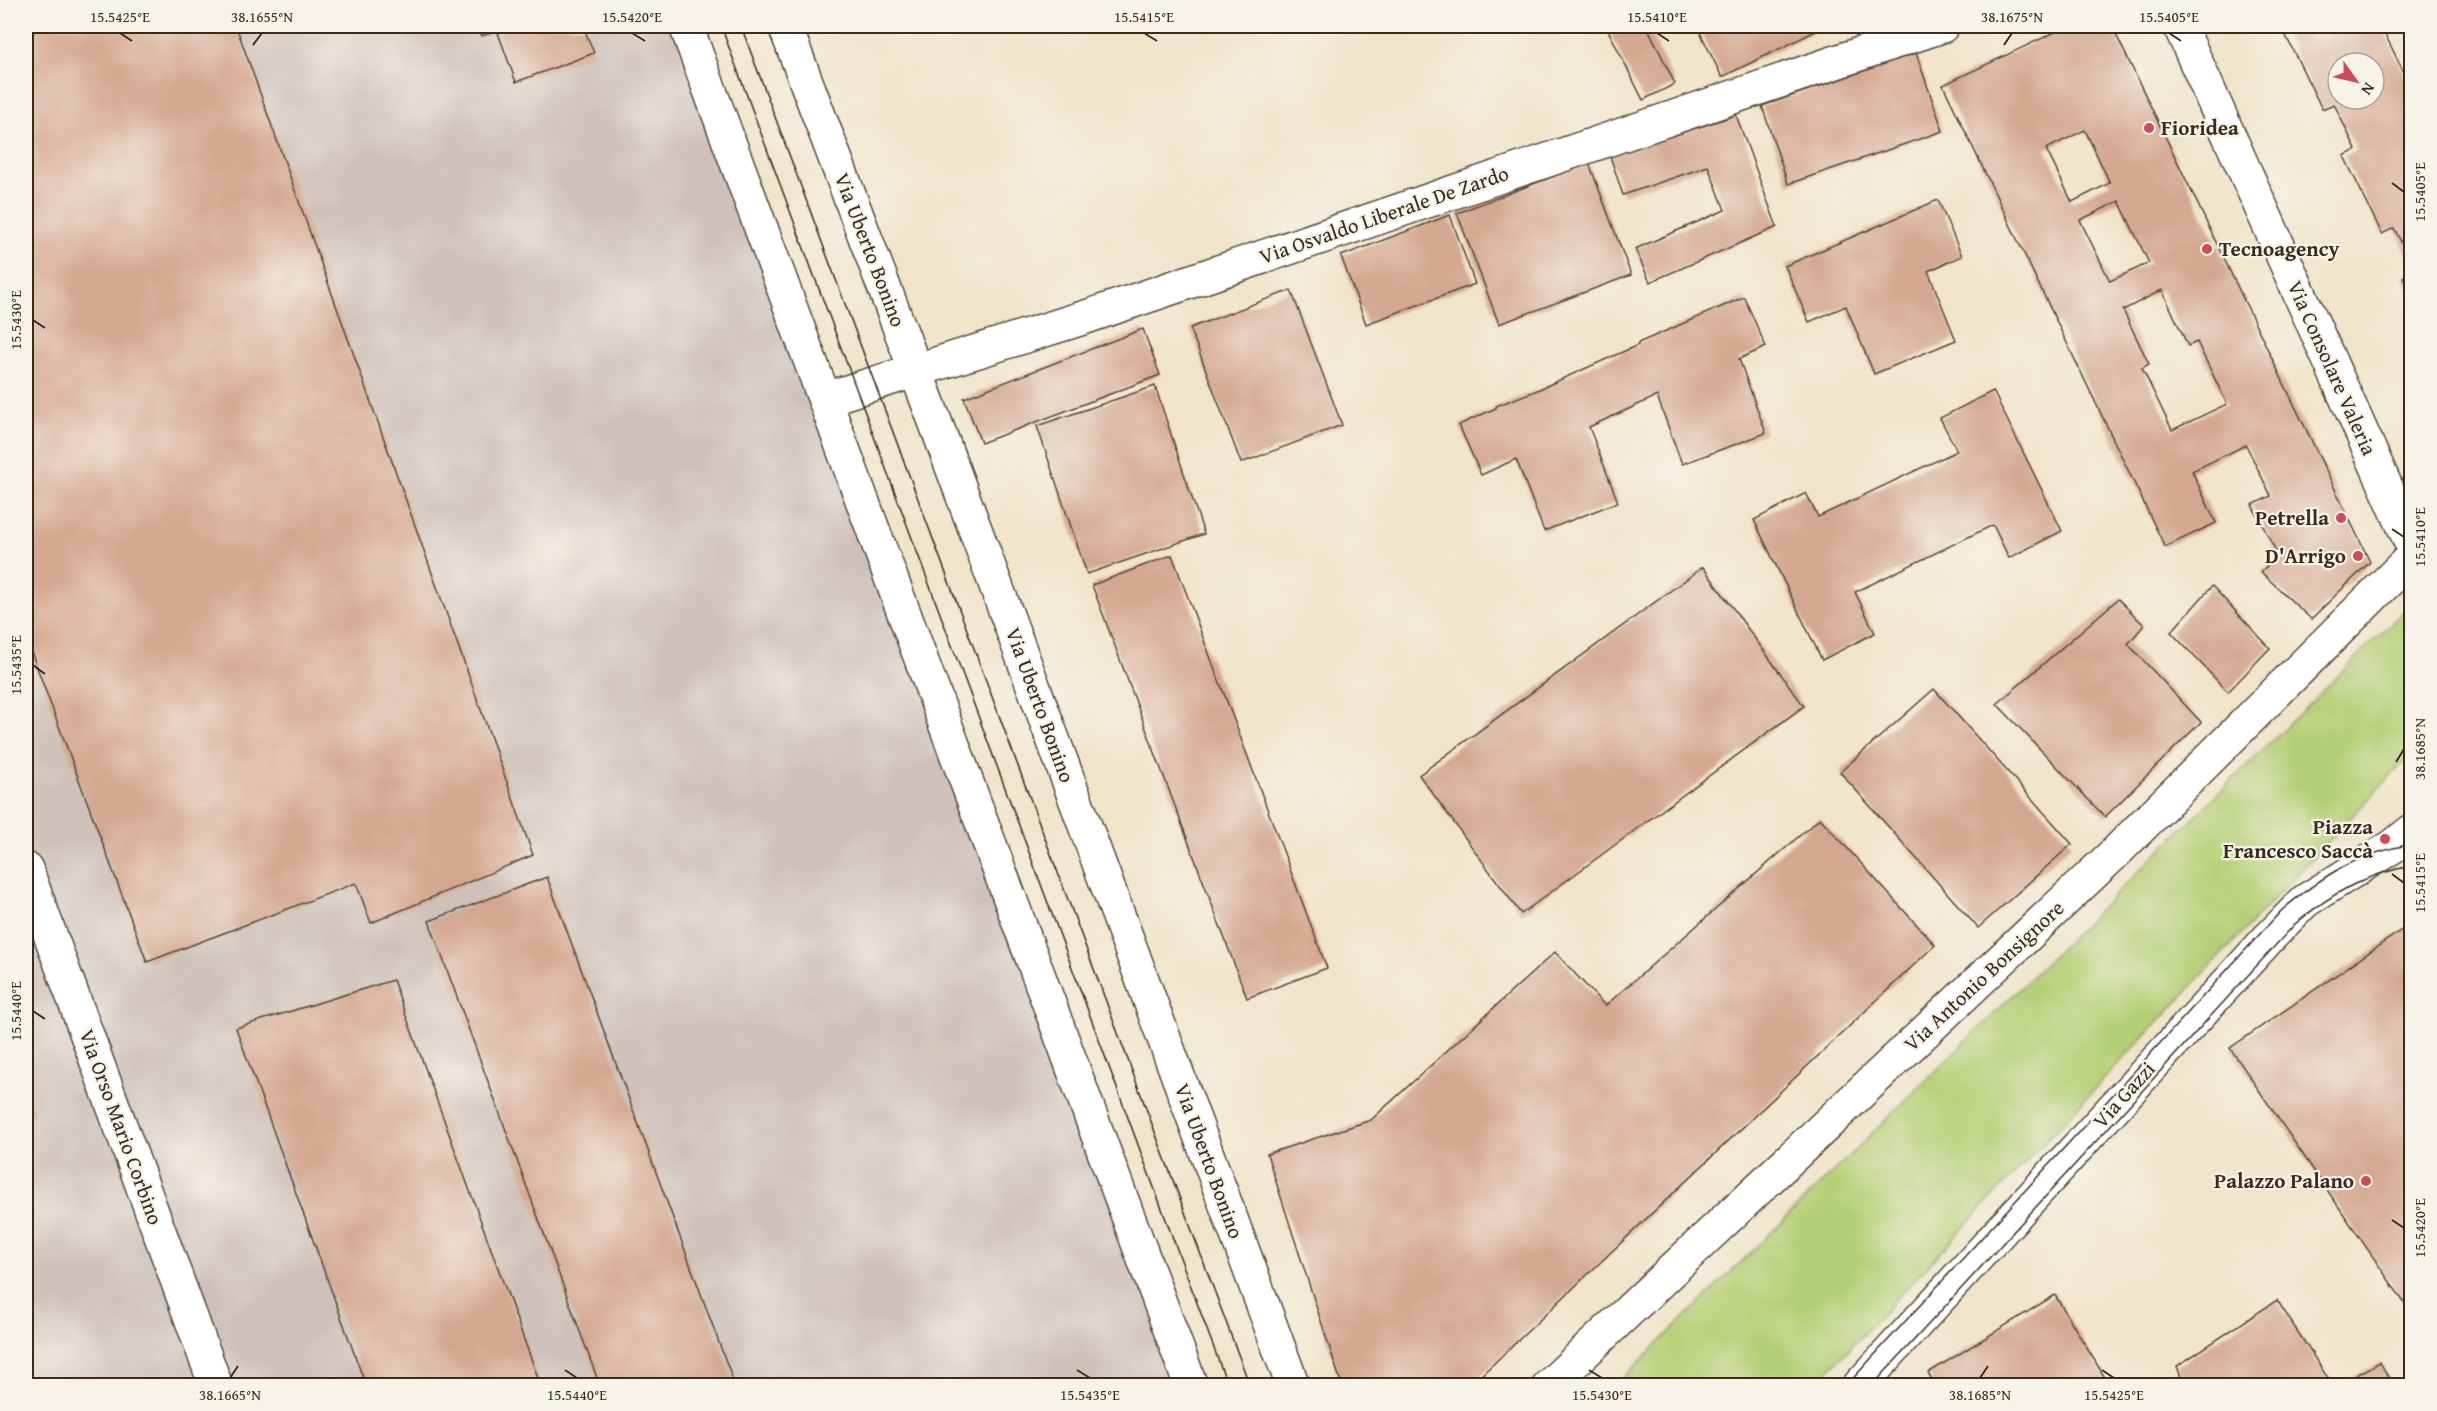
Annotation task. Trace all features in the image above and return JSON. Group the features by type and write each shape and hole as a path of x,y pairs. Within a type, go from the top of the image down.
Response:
{"street":[{"path":"687,26 1191,1386"},
{"name":"Via Uberto Bonino","path":"785,26 916,370 1293,1386"},
{"name":"Via Osvaldo Liberale De Zardo","path":"825,399 1089,316 1942,26"},
{"name":"Via Consolare Valeria","path":"2180,26 2412,545"},
{"name":"Via Antonio Bonsignore","path":"1549,1386 2116,851 2412,557"},
{"name":"Via Gazzi","path":"1859,1386 2268,939 2305,902 2392,847 2412,831"},
{"name":"Via Orso Mario Corbino","path":"26,869 216,1386"}],"shaded area":[{"path":"26,26 696,26 1201,1385 26,1385"}],"green space":[{"path":"2407,608 2412,612 2411,754 1815,1385 1616,1385"}],"building":[{"path":"26,26 236,26 533,855 371,923 356,883 147,962 26,638"},
{"path":"478,26 509,26 482,36"},
{"path":"517,26 583,26 594,53 516,82 498,33"},
{"path":"1606,26 1647,26 1675,84 1643,100"},
{"path":"1697,26 1826,26 1722,77"},
{"path":"2068,26 2112,26 2370,562 2311,619 2261,572 2278,555 2252,505 2271,496 2246,445 2192,471 2216,523 2165,547 1943,85","holes":["2085,130 2110,183 2072,202 2046,149","2119,201 2149,263 2110,281 2080,220","2162,290 2188,346 2197,342 2227,404 2172,430 2142,368 2149,364 2123,310"]},
{"path":"2287,26 2381,26 2412,89 2412,264 2394,228 2382,234 2344,156 2356,150 2337,111 2386,111 2386,51 2326,51 2326,107 2322,109 2282,28"},
{"path":"1916,53 1943,131 1788,184 1762,106"},
{"path":"1736,115 1777,227 1650,282 1635,249 1725,210 1708,166 1623,195 1610,156"},
{"path":"1589,163 1631,275 1499,324 1457,213"},
{"path":"1938,200 1962,256 1928,271 1956,340 1874,374 1846,306 1809,322 1785,266"},
{"path":"1450,215 1475,284 1366,324 1341,256"},
{"path":"2412,273 2412,294 2403,277"},
{"path":"1291,290 1342,425 1241,463 1190,328"},
{"path":"1744,297 1766,347 1739,359 1766,433 1682,464 1657,396 1589,427 1618,502 1544,531 1516,459 1481,475 1459,425 1496,406 1535,391"},
{"path":"1143,329 1160,375 981,443 964,398"},
{"path":"1155,386 1204,534 1087,574 1037,426"},
{"path":"1993,391 2062,531 2009,558 1993,525 1855,592 1875,633 1822,660 1754,520 1806,493 1818,517 1957,451 1940,418"},
{"path":"1172,555 1327,968 1247,998 1092,585"},
{"path":"1703,567 1804,706 1521,914 1419,775"},
{"path":"2212,586 2270,648 2228,692 2171,632"},
{"path":"2118,599 2144,625 2128,644 2201,722 2105,817 1997,704"},
{"path":"1934,689 2072,844 1978,928 1840,772"},
{"path":"1820,818 1935,945 1470,1386 1342,1386 1267,1154 1371,1120 1555,952 1605,1006"},
{"path":"547,877 735,1386 600,1386 429,921"},
{"name":"Palazzo Palano","path":"2412,923 2412,1314 2230,1048"},
{"path":"393,980 541,1386 366,1386 236,1028"},
{"path":"26,1095 35,1114 26,1119"},
{"path":"2055,1295 2110,1386 1935,1386 1928,1373"},
{"path":"2277,1300 2333,1386 2184,1386 2177,1366"},
{"path":"2380,1362 2393,1386 2337,1386"}],"tram line":[{"path":"721,26 1228,1386"},
{"path":"741,26 1250,1386"},
{"path":"1846,1386 2281,911 2311,887 2341,868 2374,854 2412,844"},
{"path":"1872,1386 2295,924 2322,903 2363,880 2412,866"}],"place":[{"name":"Fioridea","path":"2149,128"},
{"name":"Tecnoagency","path":"2207,249"},
{"name":"Petrella","path":"2341,518"},
{"name":"D'Arrigo","path":"2358,556"},
{"name":"Piazza Francesco Saccà","path":"2385,839"},
{"name":"Palazzo Palano","path":"2366,1181"}]}
